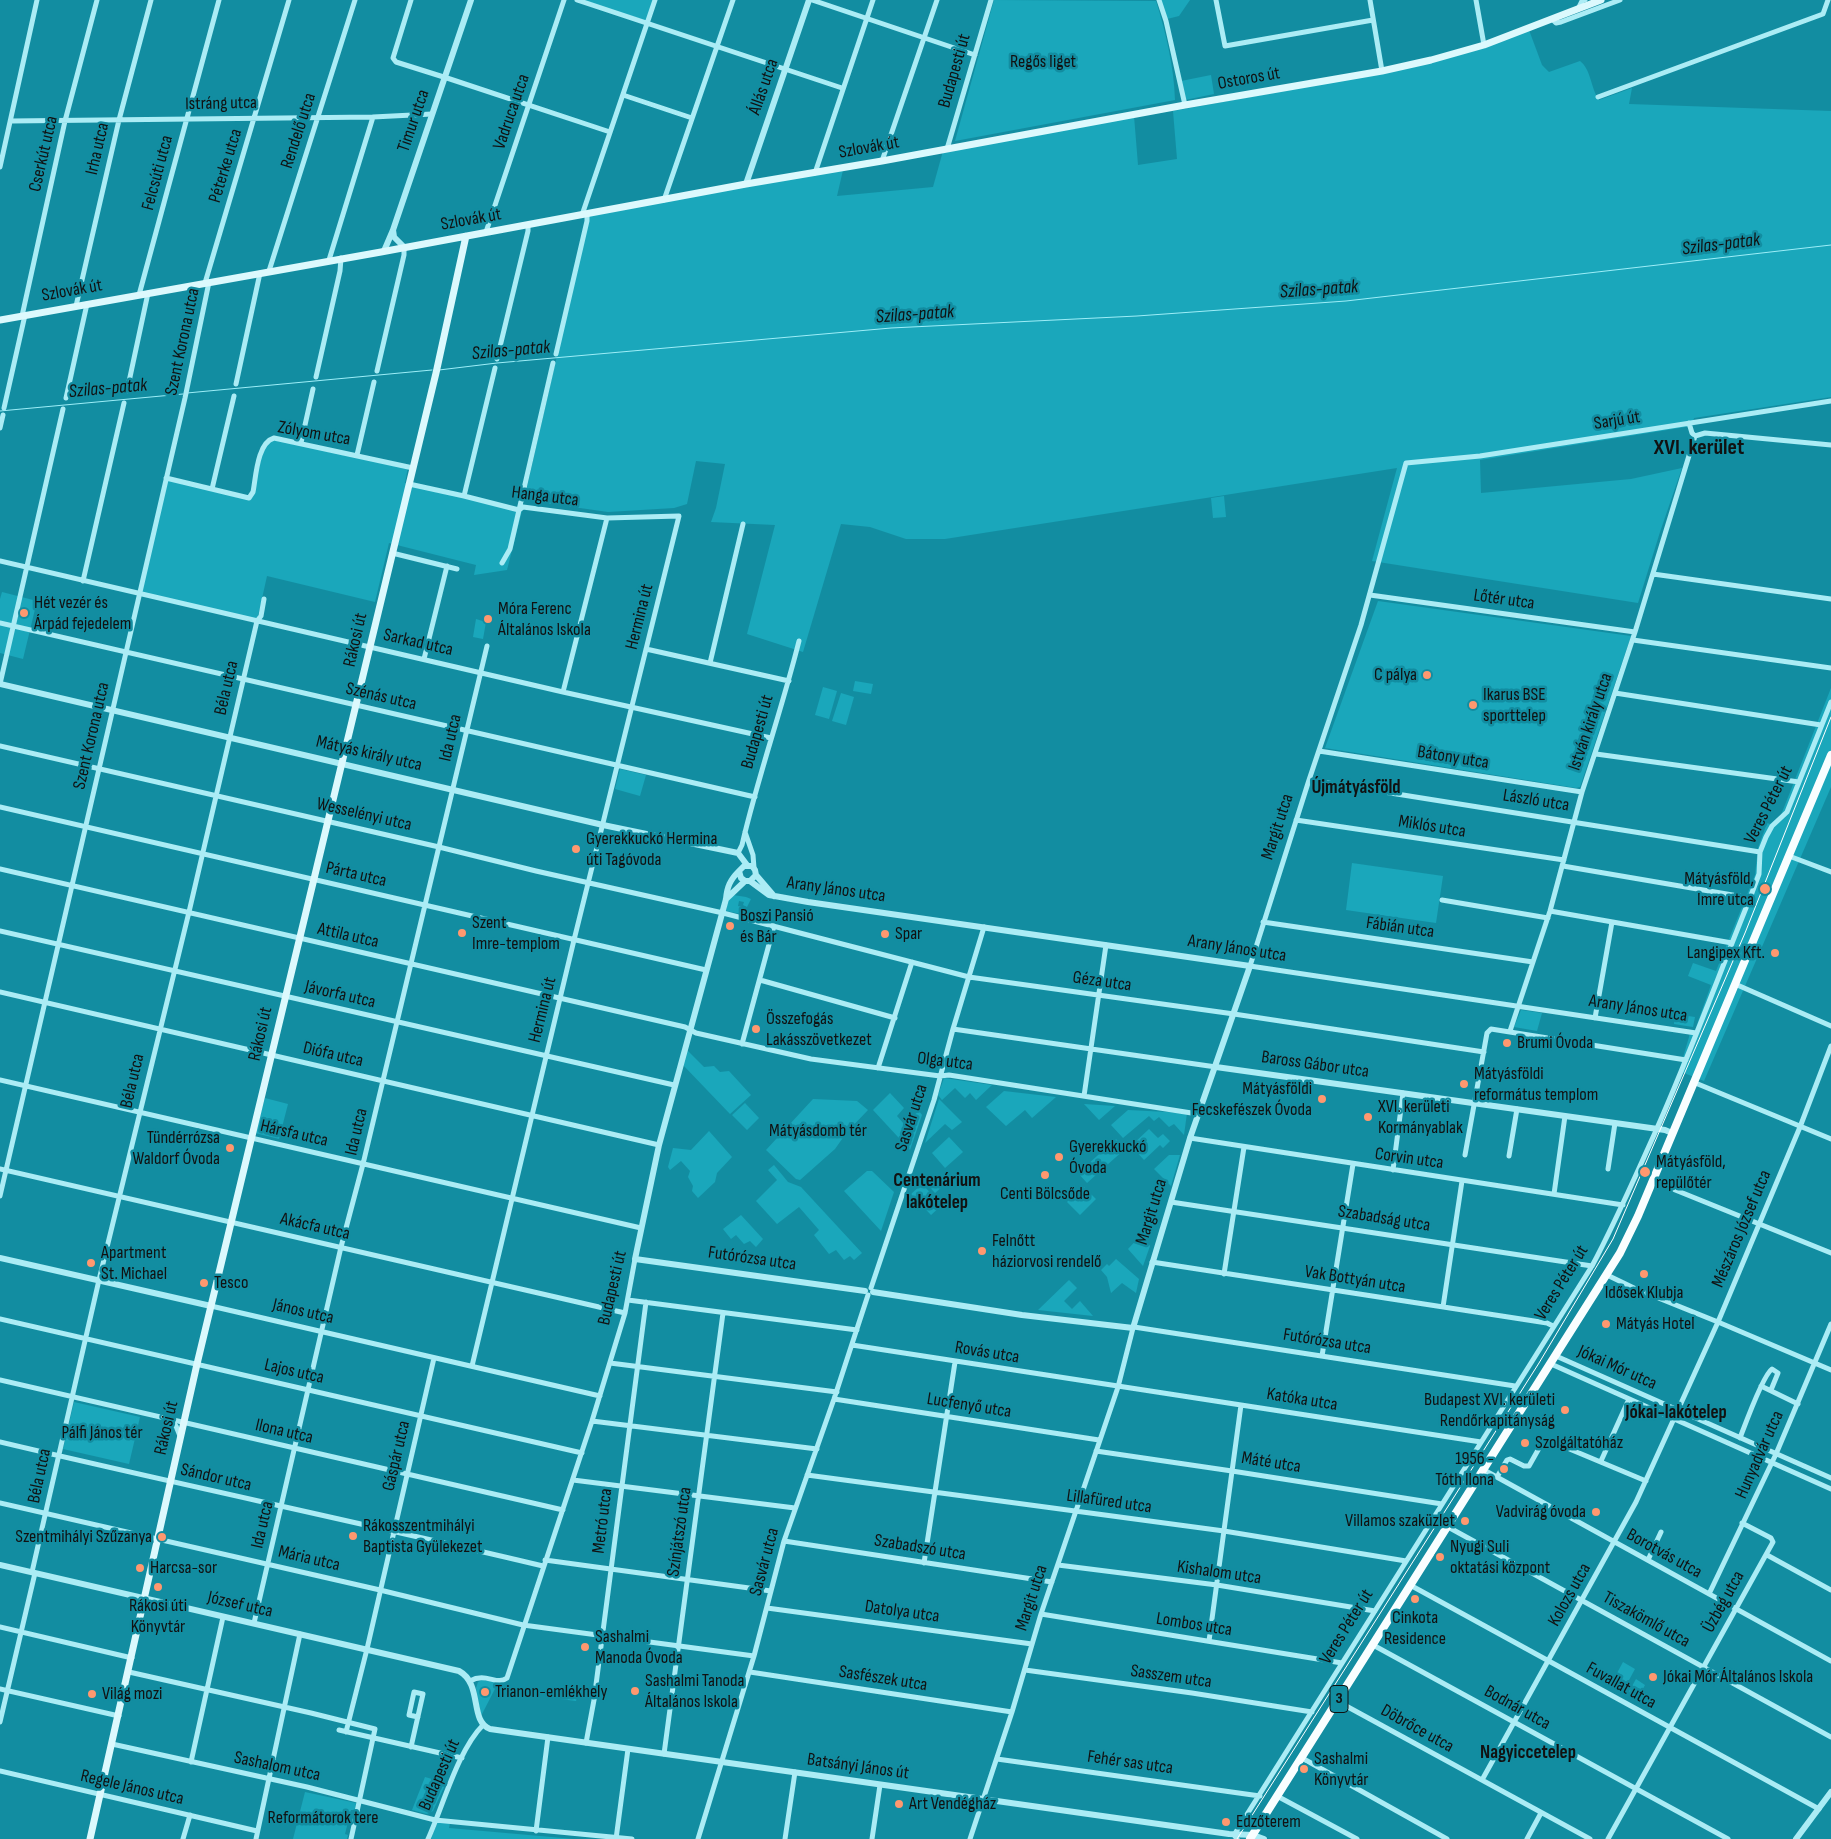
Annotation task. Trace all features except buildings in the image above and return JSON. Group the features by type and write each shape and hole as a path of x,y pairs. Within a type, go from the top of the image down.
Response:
{"main road":[{"name":"Ostoros út","path":"947,149 1382,71 1484,45 1601,0"},
{"name":"Szlovák út","path":"0,320 947,149"},
{"name":"Rákosi út","path":"90,1839 197,1364 413,468 466,236"},
{"name":"Veres Péter út","path":"1252,1837 1607,1275 1629,1236 1831,755"}],"street":[{"path":"0,167 3,144 11,121 37,0"},
{"name":"Cserkút utca","path":"4,408 65,121 97,0"},
{"name":"Irha utca","path":"76,306 119,120 151,0"},
{"name":"Felcsúti utca","path":"139,295 219,0"},
{"name":"Péterke utca","path":"207,282 289,0"},
{"name":"Rendelő utca","path":"269,271 355,0"},
{"path":"411,0 394,60 396,62 610,132"},
{"name":"Timur utca","path":"384,251 393,230 471,0"},
{"name":"Vadruca utca","path":"486,232 564,0"},
{"path":"577,0 842,88"},
{"path":"556,354 587,221 584,214 655,0"},
{"path":"664,200 733,0"},
{"path":"810,0 975,55"},
{"name":"Állás utca","path":"746,184 810,0"},
{"path":"815,173 873,0"},
{"path":"882,161 936,0"},
{"name":"Budapesti út","path":"947,149 991,0"},
{"path":"1159,0 1166,21 1185,105"},
{"path":"1216,0 1224,46 1373,20"},
{"path":"1370,0 1382,71"},
{"path":"1476,0 1484,45"},
{"path":"1578,9 1585,0"},
{"name":"Ostoros út","path":"1552,19 1556,23 1561,22 1620,0"},
{"path":"1598,97 1823,14 1828,0"},
{"path":"622,95 692,118"},
{"name":"Istráng utca","path":"11,121 318,116 373,117 432,114"},
{"path":"329,260 373,117"},
{"path":"497,359 528,225"},
{"path":"377,371 404,255 404,247 394,237 393,230"},
{"path":"316,376 340,271 341,258"},
{"path":"236,384 260,273"},
{"name":"Szent Korona utca","path":"0,1196 3,1170 59,944 187,390 207,282"},
{"path":"127,391 148,293"},
{"path":"66,398 87,304"},
{"path":"502,563 510,549 553,363"},
{"path":"464,496 495,368"},
{"path":"357,455 374,382"},
{"path":"301,443 314,389"},
{"path":"212,489 234,396"},
{"name":"Sarjú út","path":"1406,463 1480,456 1831,401"},
{"path":"83,581 124,404"},
{"path":"0,684 63,409"},
{"path":"0,428 3,415"},
{"path":"1689,423 1695,436 1705,432 1831,445"},
{"name":"István király utca","path":"1510,1031 1548,918 1582,792 1633,640 1695,436"},
{"name":"Zólyom utca","path":"166,478 245,498 251,497 262,448 265,442 274,438 413,468"},
{"name":"Margit utca","path":"970,1839 1012,1712 1041,1614 1118,1387 1152,1262 1190,1138 1250,966 1308,780 1370,595 1406,463"},
{"name":"Hanga utca","path":"409,484 519,510 523,507 607,518 679,516"},
{"name":"Hermina út","path":"472,1366 574,940 679,516"},
{"path":"563,692 607,518"},
{"path":"710,663 742,524"},
{"path":"392,553 457,568"},
{"name":"Sarkad utca","path":"0,561 563,692 771,738"},
{"path":"424,659 447,566"},
{"path":"1653,574 1831,599"},
{"name":"Lőtér utca","path":"1370,595 1635,632"},
{"name":"Béla utca","path":"0,1722 22,1632 71,1398 159,1029 189,912 243,678 264,599"},
{"name":"Szénás utca","path":"0,623 755,796"},
{"path":"1633,640 1831,668"},
{"name":"Budapesti út","path":"735,853 745,832 799,641"},
{"name":"Ida utca","path":"254,1623 296,1449 321,1331 487,646"},
{"path":"646,649 789,681"},
{"name":"Mátyás király utca","path":"0,684 603,825 735,853"},
{"path":"1615,693 1821,725"},
{"name":"Veres Péter út","path":"1236,1837 1374,1611 1592,1266 1623,1205 1686,1060 1759,874 1760,852 1772,826 1787,812 1831,702"},
{"name":"Wesselényi utca","path":"0,746 722,913"},
{"name":"Bátony utca","path":"1319,751 1582,792"},
{"path":"1596,754 1799,782"},
{"name":"László utca","path":"1308,780 1760,852"},
{"name":"Párta utca","path":"0,808 706,970"},
{"name":"Miklós utca","path":"1296,820 1564,863 1750,898"},
{"name":"Budapesti út","path":"470,1681 480,1677 499,1681 507,1678 523,1625 582,1453 625,1313 659,1145 730,880 746,867 753,855 750,852 745,832"},
{"path":"726,899 756,876 739,861 735,853"},
{"path":"1789,856 1829,871"},
{"name":"Arany János utca","path":"746,867 741,878 769,895 774,896 1696,1034"},
{"name":"Attila utca","path":"0,868 685,1027 690,1030"},
{"name":"Arany János utca","path":"756,876 774,896"},
{"path":"1442,900 1548,918"},
{"path":"1550,911 1732,943"},
{"name":"Géza utca","path":"722,913 969,977 1234,1014 1484,1052"},
{"name":"Fábián utca","path":"1263,922 1533,962"},
{"path":"1595,1018 1612,922"},
{"path":"742,1044 774,926"},
{"name":"Sasvár utca","path":"698,1839 750,1672 784,1541 837,1392 856,1330 934,1100 984,927"},
{"name":"Jávorfa utca","path":"0,931 674,1086"},
{"path":"1084,1096 1106,945"},
{"path":"878,1068 912,962"},
{"path":"760,980 895,1018"},
{"path":"1734,984 1831,1026"},
{"name":"Diófa utca","path":"0,992 659,1145"},
{"name":"Baross Gábor utca","path":"953,1029 1657,1128 1672,1133"},
{"path":"1465,1155 1487,1033 1491,1029 1686,1060"},
{"name":"Olga utca","path":"690,1030 696,1033 811,1059 949,1076 1198,1114"},
{"name":"Mészáros József utca","path":"1674,1419 1760,1224 1831,1046"},
{"name":"Hársfa utca","path":"0,1080 641,1228"},
{"path":"1693,1082 1831,1140"},
{"path":"1393,1170 1404,1093"},
{"path":"1509,1156 1517,1109"},
{"path":"1554,1194 1565,1116"},
{"path":"1608,1168 1615,1123"},
{"name":"Corvin utca","path":"1190,1138 1623,1205"},
{"path":"1224,1274 1244,1147"},
{"path":"1322,1356 1353,1164"},
{"name":"Akácfa utca","path":"3,1170 625,1313"},
{"path":"1442,1307 1462,1180"},
{"path":"1653,1181 1831,1253"},
{"name":"Szabadság utca","path":"1171,1202 1234,1210 1592,1266"},
{"name":"János utca","path":"0,1258 600,1396"},
{"name":"Futórózsa utca","path":"635,1259 869,1291 1022,1315 1134,1327 1515,1386"},
{"name":"Vak Bottyán utca","path":"1152,1262 1547,1323 1553,1326"},
{"path":"1607,1275 1831,1370"},
{"path":"628,1300 856,1330"},
{"name":"Metró utca","path":"586,1743 594,1700 646,1302"},
{"name":"Színjátszó utca","path":"664,1754 723,1313"},
{"name":"Lajos utca","path":"0,1319 582,1453"},
{"name":"Hunyadvár utca","path":"1709,1594 1772,1463 1831,1324"},
{"name":"Rovás utca","path":"852,1345 1118,1387"},
{"name":"Jókai Mór utca","path":"1556,1356 1831,1478"},
{"name":"Gáspár utca","path":"346,1732 434,1358"},
{"path":"924,1563 955,1362"},
{"path":"610,1363 837,1392"},
{"name":"Jókai Mór utca","path":"1551,1364 1831,1489"},
{"path":"1740,1438 1761,1386 1768,1371 1772,1369 1778,1373 1771,1390"},
{"name":"Ilona utca","path":"0,1380 71,1398 563,1510"},
{"path":"1761,1386 1798,1404"},
{"name":"Katóka utca","path":"1118,1387 1241,1404 1481,1442"},
{"name":"Lucfenyő utca","path":"834,1399 1099,1440"},
{"path":"1601,1461 1629,1399"},
{"path":"1209,1642 1241,1404"},
{"path":"167,1419 176,1426 180,1439"},
{"name":"Kolozs utca","path":"1482,1780 1615,1542 1646,1481 1674,1419"},
{"path":"592,1421 817,1450"},
{"path":"1497,1477 1507,1460 1510,1459 1524,1466 1529,1466 1542,1443 1548,1440 1646,1481"},
{"name":"Sándor utca","path":"0,1442 543,1566"},
{"name":"Máté utca","path":"1096,1451 1442,1504"},
{"name":"Borotvás utca","path":"1484,1470 1831,1661"},
{"name":"Lillafüred utca","path":"807,1476 1224,1531 1406,1561"},
{"path":"573,1480 795,1508"},
{"name":"Mária utca","path":"0,1503 380,1590 523,1625 754,1656"},
{"path":"1742,1523 1773,1540 1767,1555 1831,1590"},
{"name":"Tiszakömlő utca","path":"1448,1526 1831,1737"},
{"path":"1648,1560 1661,1532"},
{"name":"Szabadszó utca","path":"784,1541 1052,1582"},
{"name":"Üzbég utca","path":"1608,1839 1767,1555"},
{"path":"545,1560 771,1591"},
{"name":"József utca","path":"0,1565 456,1670 464,1674 470,1681"},
{"name":"Kishalom utca","path":"1058,1565 1217,1585 1374,1611"},
{"name":"Fuvallat utca","path":"1410,1585 1819,1809"},
{"name":"Datolya utca","path":"767,1608 1032,1644"},
{"name":"Lombos utca","path":"1041,1614 1342,1663"},
{"path":"191,1762 223,1617"},
{"path":"0,1628 132,1658"},
{"path":"256,1839 300,1634"},
{"name":"Bodnár utca","path":"1373,1645 1728,1839"},
{"name":"Sasszem utca","path":"1025,1670 1312,1712"},
{"path":"128,1672 375,1729 351,1839"},
{"name":"Sasfészek utca","path":"750,1672 1012,1712"},
{"path":"470,1681 482,1724"},
{"path":"0,1689 119,1716"},
{"path":"411,1747 418,1717 423,1694 414,1692 409,1715 418,1717"},
{"name":"Döbrőce utca","path":"1337,1701 1590,1839"},
{"name":"Budapesti út","path":"428,1839 462,1758 475,1732 482,1724"},
{"name":"Batsányi János út","path":"482,1724 490,1730 795,1772 1222,1836 1264,1839"},
{"path":"339,1730 462,1758"},
{"path":"536,1830 548,1738"},
{"name":"Sashalom utca","path":"112,1744 360,1800 436,1820 632,1839"},
{"path":"616,1838 628,1749"},
{"path":"1302,1758 1447,1839"},
{"name":"Fehér sas utca","path":"997,1759 1260,1796"},
{"name":"Regele János utca","path":"0,1771 257,1831"},
{"path":"785,1839 795,1772"},
{"path":"872,1839 880,1785"},
{"path":"1796,1839 1819,1809 1828,1802 1831,1792"},
{"path":"1277,1796 1357,1839"},
{"path":"1527,1839 1541,1813"},
{"path":"183,1839 190,1816"}],"green space":[{"path":"577,0 655,0 647,23"},
{"name":"Regős liget","path":"994,0 1156,1 1169,50 1175,100 955,141"},
{"path":"1161,0 1190,0 1179,16 1167,19"},
{"path":"1529,30 1542,65 1549,72 1580,61 1589,74 1599,100 1632,88 1629,104 1831,111 1831,397 1694,418 1692,426 1480,460 1481,493 1631,479 1682,468 1638,603 1372,561 1397,468 945,539 906,539 870,527 841,524 803,652 747,634 775,525 711,522 716,508 725,464 696,461 687,504 674,508 608,512 524,500 589,216 746,186 843,170 837,196 933,187 943,151 1134,116 1138,165 1177,159 1173,111 1382,73"},
{"path":"1211,75 1214,94 1185,100 1181,81"},
{"path":"270,439 408,467 405,483 522,511 507,570 474,575 476,565 389,543 375,602 267,576 257,621 140,594 166,478 249,498 261,451"},
{"path":"1224,496 1226,517 1213,518 1211,498"},
{"path":"2,592 37,601 23,659 0,653 0,599"},
{"name":"Ikarus BSE sporttelep","path":"1378,601 1631,636 1580,787 1576,788 1325,748"},
{"path":"476,619 486,622 483,639 473,637"},
{"path":"855,681 873,684 871,694 853,691"},
{"path":"823,687 837,691 829,719 815,715"},
{"path":"1831,688 1831,787 1704,1081 1679,1071 1690,1030 1695,1030 1711,985 1688,976 1693,963 1716,971 1755,875 1758,848 1767,823 1770,824 1781,815"},
{"path":"841,693 854,697 846,725 832,721"},
{"path":"620,769 646,775 640,796 615,789"},
{"path":"1352,863 1443,876 1436,923 1346,910"},
{"path":"733,895 751,899 747,907 743,905 744,902 739,901 738,906 746,908 748,913 746,915 726,911 728,899"},
{"path":"1521,1010 1542,1013 1537,1031 1514,1027"},
{"path":"1675,1014 1695,1017 1693,1027 1674,1024"},
{"path":"687,1050 704,1067 714,1066 720,1072 729,1071 751,1095 730,1114 683,1065"},
{"path":"944,1078 992,1085 976,1100 970,1093 965,1098 955,1088 942,1100 938,1095"},
{"path":"1004,1091 1056,1097 1032,1118 1025,1110 1006,1126 986,1107"},
{"path":"890,1093 904,1108 897,1116 904,1124 919,1111 922,1115 910,1150 873,1110"},
{"path":"265,1098 288,1104 279,1139 255,1133"},
{"name":"Mátyásdomb tér","path":"813,1099 857,1101 868,1110 847,1132 835,1149 800,1180 796,1179 766,1150"},
{"path":"939,1099 962,1122 952,1130 945,1124 925,1143"},
{"path":"745,1103 759,1118 747,1130 732,1115"},
{"path":"1084,1104 1115,1106 1099,1120"},
{"path":"1128,1110 1187,1113 1184,1135 1174,1124 1169,1127 1159,1117 1154,1121 1149,1116 1123,1138 1111,1125"},
{"path":"1149,1129 1158,1138 1163,1134 1170,1141 1163,1148 1160,1145 1144,1160 1131,1146"},
{"path":"709,1131 732,1157 717,1173 715,1182 698,1198 692,1191 693,1186 688,1177 690,1171 681,1161 670,1170 668,1167 673,1148 691,1150"},
{"path":"949,1137 963,1152 945,1168 932,1153"},
{"path":"1116,1139 1125,1149 1087,1183 1078,1173"},
{"path":"1169,1155 1180,1155 1171,1186 1154,1169"},
{"path":"774,1165 788,1182 801,1187 862,1253 854,1260 850,1256 844,1260 836,1250 829,1254 814,1235 819,1230 799,1207 777,1224 756,1201 777,1180 768,1170"},
{"path":"867,1171 872,1171 894,1192 881,1231 844,1191"},
{"path":"930,1174 942,1187 935,1193 923,1180"},
{"path":"922,1184 942,1205 931,1215 911,1194"},
{"path":"1083,1186 1096,1199 1080,1215 1067,1202"},
{"path":"741,1215 763,1239 756,1247 750,1241 744,1244 736,1235 731,1239 723,1229"},
{"path":"1141,1235 1150,1246 1143,1266 1128,1249"},
{"path":"1116,1259 1139,1279 1136,1293 1122,1283 1111,1293 1107,1277 1101,1270 1107,1264 1109,1266"},
{"path":"1069,1280 1077,1288 1064,1301 1072,1309 1080,1301 1093,1316 1038,1310"},
{"name":"Pálfi János tér","path":"74,1402 140,1417 129,1464 63,1449"},
{"path":"1623,1662 1635,1669 1622,1693 1610,1686"},
{"path":"1636,1679 1645,1685 1637,1700 1627,1695"},
{"path":"482,1680 494,1682 497,1685 481,1716 476,1688 478,1682"},
{"path":"554,1690 578,1694 576,1701 552,1698"},
{"path":"425,1777 446,1783 433,1811 427,1814 412,1810"},
{"name":"Reformátorok tere","path":"305,1792 356,1803 355,1810 351,1810 345,1834 348,1835 347,1839 293,1839"},
{"path":"438,1821 450,1823 449,1828 574,1839 431,1839"}],"waterway":[{"name":"Szilas-patak","path":"439,370 497,363 891,328 1137,316 1346,301 1831,245"},
{"name":"Szilas-patak","path":"187,393 432,370"},
{"name":"Szilas-patak","path":"0,411 183,394"}],"tram line":[{"path":"1237,1839 1539,1363 1613,1239 1745,933 1831,717"}],"place":[{"name":"Hét vezér és Árpád fejedelem","path":"24,613"},
{"name":"Móra Ferenc Általános Iskola","path":"488,619"},
{"name":"C pálya","path":"1427,675"},
{"name":"Ikarus BSE sporttelep","path":"1473,705"},
{"name":"Gyerekkuckó Hermina úti Tagóvoda","path":"576,849"},
{"name":"Mátyásföld, Imre utca","path":"1765,889"},
{"name":"Boszi Pansió és Bár","path":"730,926"},
{"name":"Szent Imre-templom","path":"462,933"},
{"name":"Spar","path":"885,934"},
{"name":"Langipex Kft.","path":"1775,953"},
{"name":"Összefogás Lakásszövetkezet","path":"756,1029"},
{"name":"Brumi Óvoda","path":"1507,1043"},
{"name":"Mátyásföldi református templom","path":"1464,1084"},
{"name":"Mátyásföldi Fecskefészek Óvoda","path":"1322,1099"},
{"name":"XVI. kerületi Kormányablak","path":"1368,1117"},
{"name":"Tündérrózsa Waldorf Óvoda","path":"230,1148"},
{"name":"Gyerekkuckó Óvoda","path":"1059,1157"},
{"name":"Mátyásföld, repülőtér","path":"1645,1172"},
{"name":"Centi Bölcsőde","path":"1045,1175"},
{"name":"Felnőtt háziorvosi rendelő","path":"982,1251"},
{"name":"Apartment St. Michael","path":"91,1263"},
{"name":"Idősek Klubja","path":"1644,1274"},
{"name":"Tesco","path":"204,1283"},
{"name":"Mátyás Hotel","path":"1606,1324"},
{"name":"Budapest XVI. kerületi Rendőrkapitányság","path":"1565,1410"},
{"name":"Szolgáltatóház","path":"1525,1443"},
{"name":"1956 - Tóth Ilona","path":"1504,1469"},
{"name":"Vadvirág óvoda","path":"1596,1512"},
{"name":"Villamos szaküzlet","path":"1465,1521"},
{"name":"Rákosszentmihályi Baptista Gyülekezet","path":"353,1536"},
{"name":"Szentmihályi Szűzanya","path":"162,1537"},
{"name":"Nyugi Suli oktatási központ","path":"1440,1557"},
{"name":"Harcsa-sor","path":"140,1568"},
{"name":"Rákosi úti Könyvtár","path":"158,1587"},
{"name":"Cinkota Residence","path":"1415,1599"},
{"name":"Sashalmi Manoda Óvoda","path":"585,1647"},
{"name":"Jókai Mór Általános Iskola","path":"1653,1677"},
{"name":"Sashalmi Tanoda Általános Iskola","path":"635,1691"},
{"name":"Trianon-emlékhely","path":"485,1692"},
{"name":"Világ mozi","path":"92,1694"},
{"name":"Sashalmi Könyvtár","path":"1304,1769"},
{"name":"Art Vendégház","path":"899,1804"},
{"name":"Edzőterem","path":"1226,1822"}],"district":[{"name":"XVI. kerület","path":"1699,448"},
{"name":"Újmátyásföld","path":"1356,788"},
{"name":"Centenárium lakótelep","path":"937,1192"},
{"name":"Jókai-lakótelep","path":"1676,1413"},
{"name":"Nagyiccetelep","path":"1528,1753"}]}
